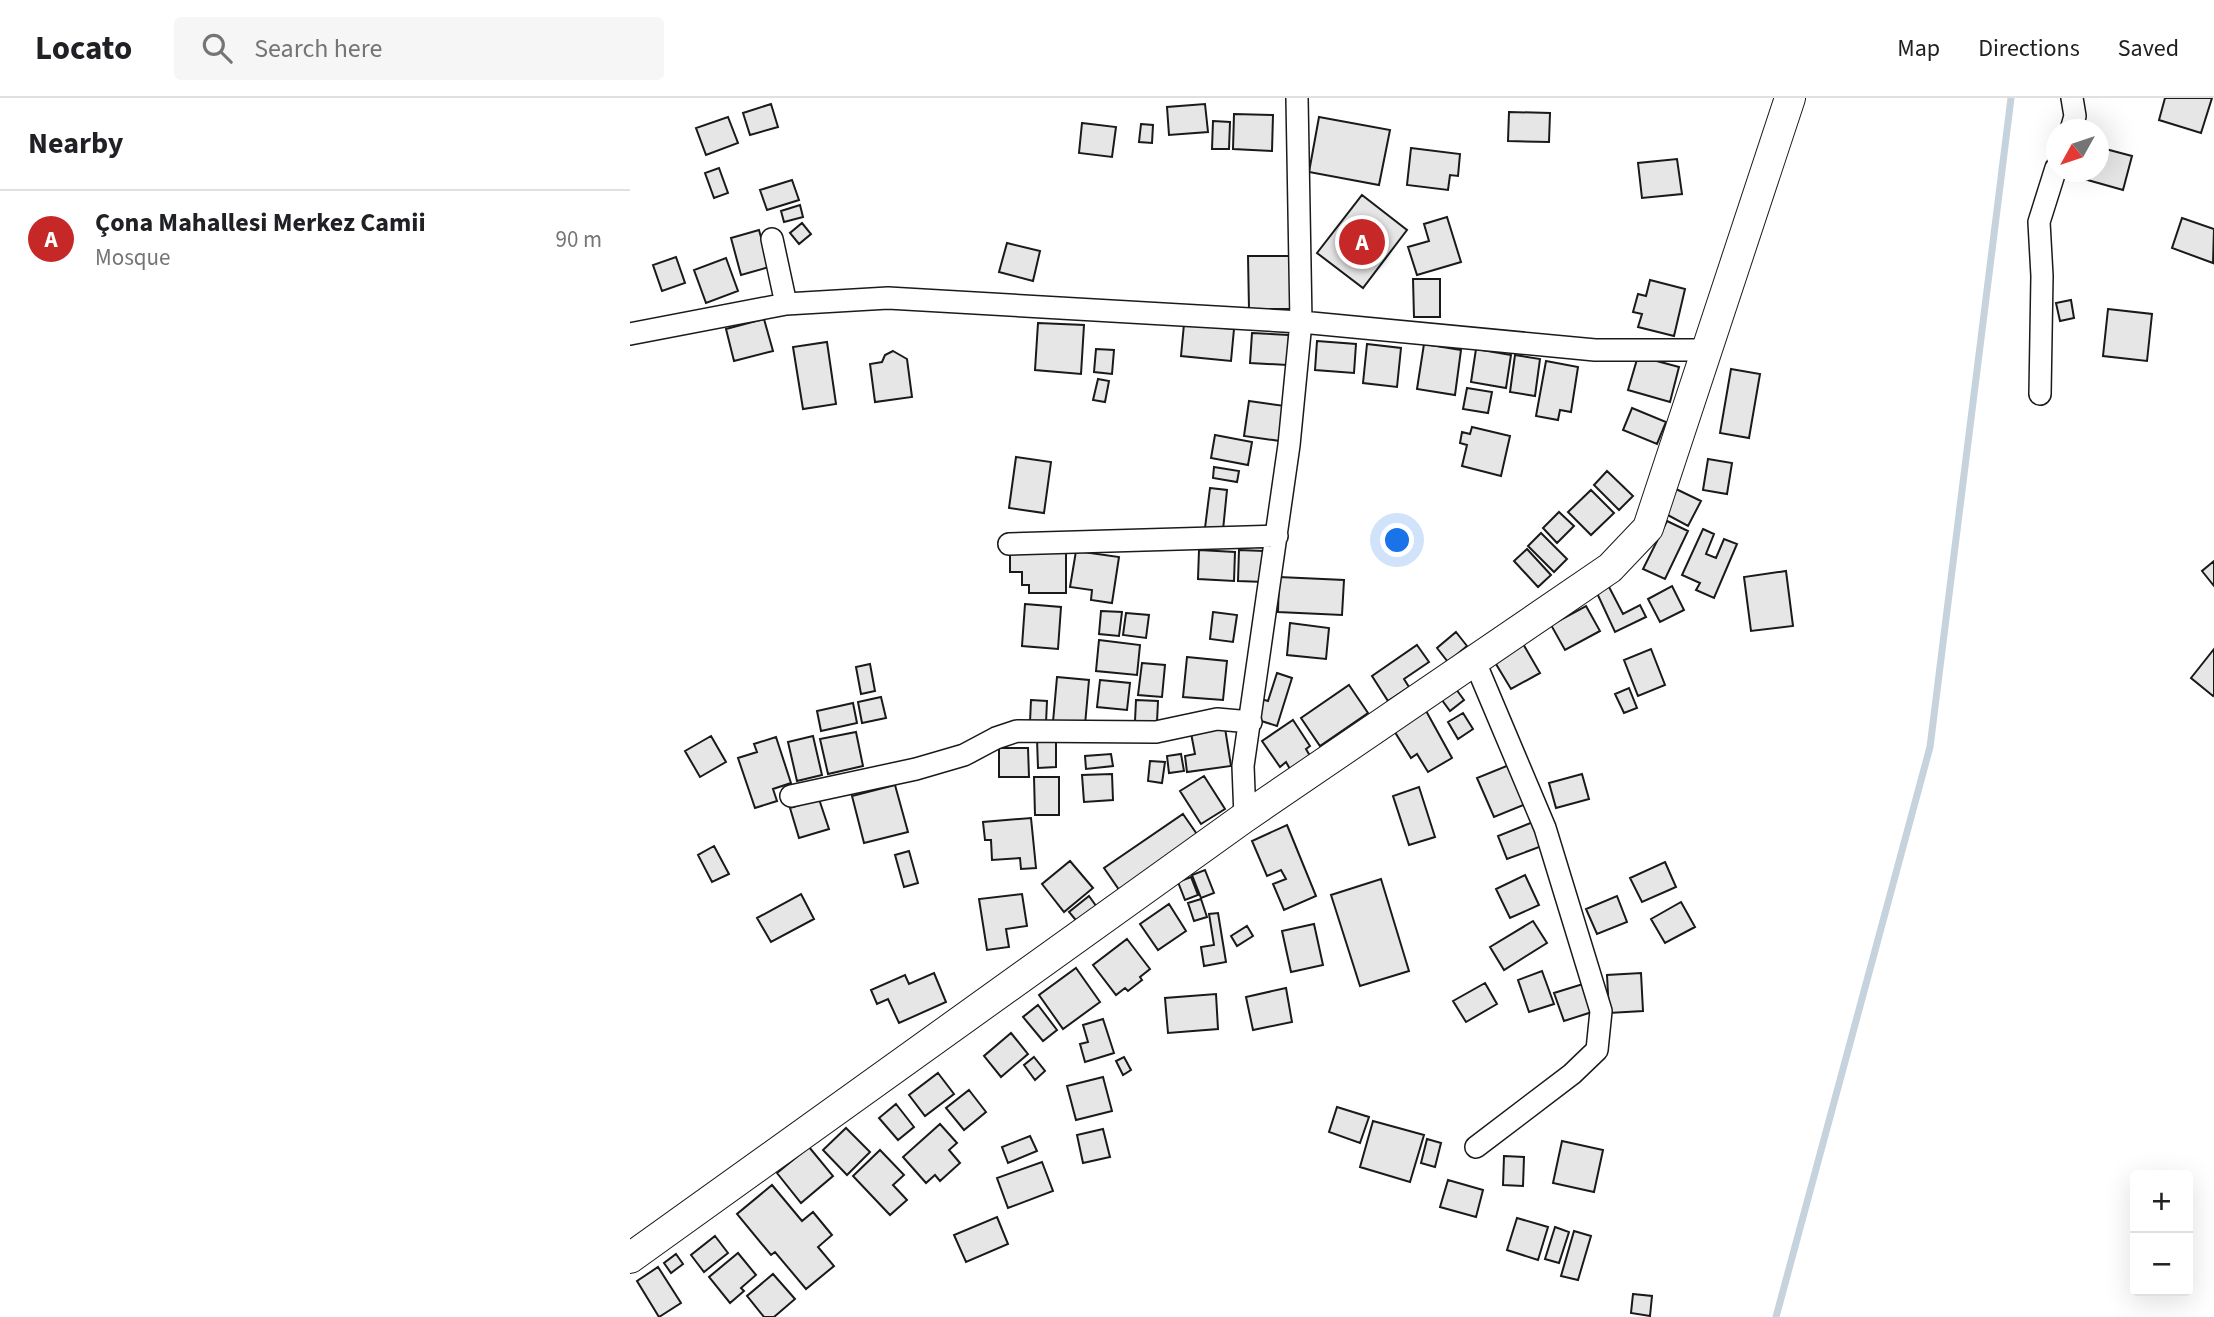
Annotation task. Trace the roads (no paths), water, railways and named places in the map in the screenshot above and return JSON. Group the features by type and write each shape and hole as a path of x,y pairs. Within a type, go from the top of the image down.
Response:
{"street":[{"path":"1245,817 1243,766 1289,445 1301,322 1297,98"},
{"path":"630,1258 1245,817 1610,568 1648,528 1790,98"},
{"path":"2072,98 2074,119"},
{"path":"2040,394 2042,276 2039,222 2052,182"},
{"path":"772,239 786,303"},
{"path":"630,334 786,303 888,298 1301,322 1584,349 1706,350"},
{"path":"1009,544 1277,536"},
{"path":"1475,662 1545,828 1601,1012 1597,1050 1572,1074 1476,1147"},
{"path":"791,796 916,769 964,755 996,738 1017,731 1156,732 1217,719 1251,722"}],"waterway":[{"path":"1776,1317 1930,747 2011,98"}],"place":[{"name":"Çona Mahallesi Merkez Camii","path":"1362,242"}]}
